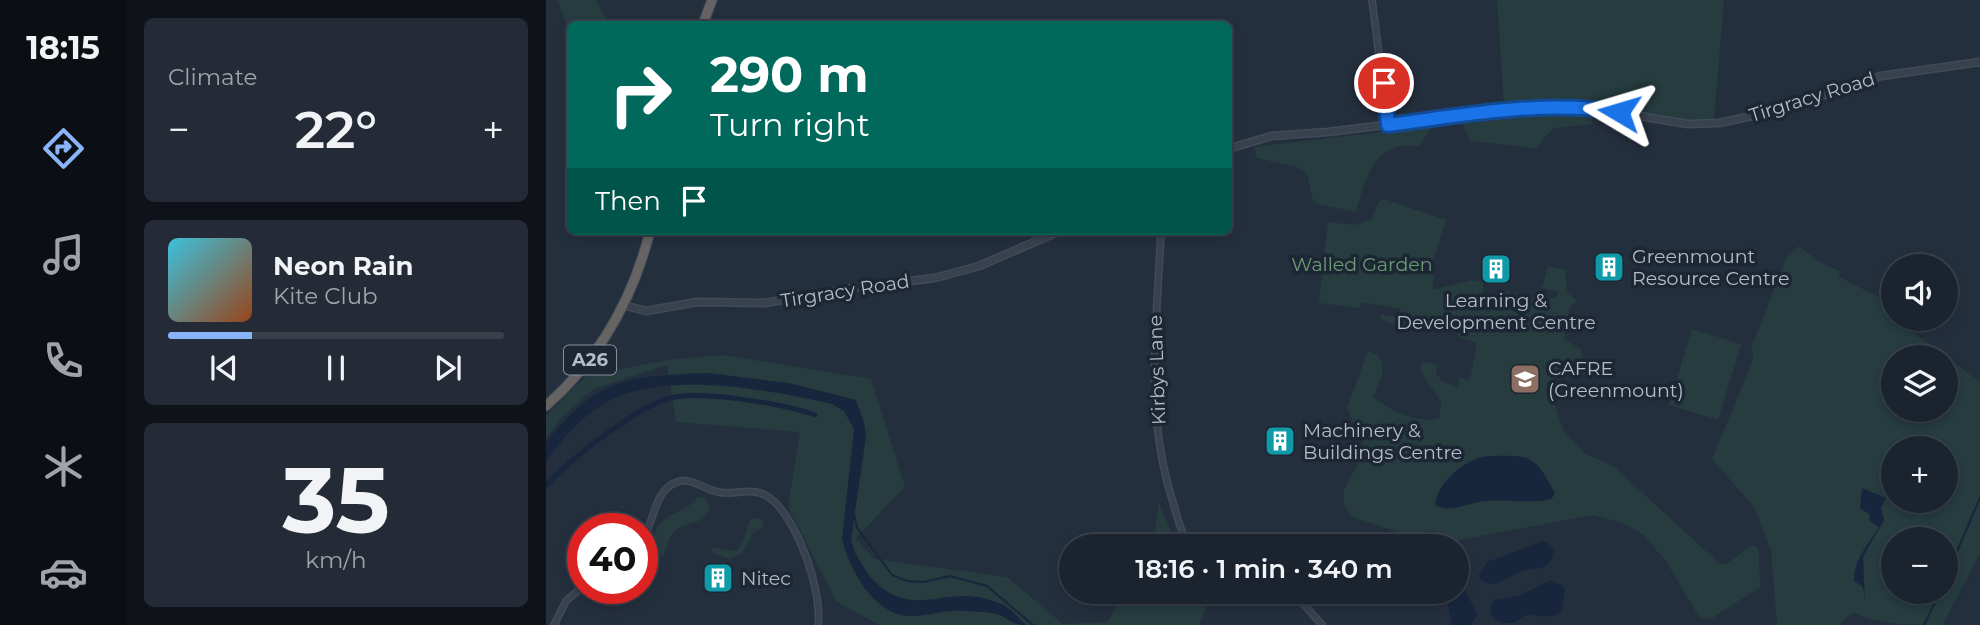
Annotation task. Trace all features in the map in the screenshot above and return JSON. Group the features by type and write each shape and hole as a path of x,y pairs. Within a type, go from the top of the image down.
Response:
{"highway":[{"path":"704,21 712,0"},
{"name":"A26","path":"546,406 584,368 623,305 640,268 649,235"}],"street":[{"path":"1372,0 1388,125"},
{"name":"Tirgracy Road","path":"1232,148 1270,136 1524,108 1602,109 1688,124 1719,123 1776,111 1891,73 1980,62"},
{"name":"Tirgracy Road","path":"623,305 646,311 697,302 765,303 858,287 935,278 979,266 1050,235"},
{"name":"Kirbys Lane","path":"1161,235 1154,315 1155,414 1171,494 1183,534"},
{"path":"654,513 663,493 680,481 694,481 723,493 746,490 765,495 786,514 814,578 819,597 818,625"},
{"path":"554,625 567,600"},
{"path":"1304,604 1322,625"}],"green space":[{"path":"558,0 596,0 607,21 567,21 567,27"},
{"path":"1497,0 1724,0 1714,120 1668,119 1598,105 1504,106"},
{"path":"1585,112 1591,114 1592,124 1553,128 1536,148 1470,141 1462,123"},
{"path":"1433,126 1419,146 1404,146 1383,154 1365,181 1356,212 1318,204 1313,200 1307,174 1297,167 1257,158 1254,147"},
{"name":"Walled Garden","path":"1384,199 1446,220 1434,258 1433,290 1471,280 1483,282 1483,296 1493,299 1505,291 1540,300 1541,296 1556,299 1558,292 1542,288 1548,266 1565,270 1567,292 1577,301 1570,307 1564,339 1581,349 1585,367 1564,372 1565,376 1547,382 1564,432 1585,454 1613,466 1719,563 1726,564 1753,545 1759,549 1760,587 1711,619 1699,617 1667,563 1645,536 1623,523 1592,515 1469,538 1469,534 1440,534 1434,531 1405,534 1352,517 1344,504 1344,490 1360,459 1366,426 1353,421 1347,408 1368,351 1375,354 1382,364 1381,377 1373,397 1404,415 1429,420 1439,419 1441,402 1420,370 1422,362 1437,365 1436,373 1441,380 1458,388 1460,378 1470,380 1477,343 1458,337 1460,330 1400,325 1380,318 1381,315 1400,317 1401,309 1361,302 1360,308 1319,303 1328,222 1354,225 1372,219 1378,203","holes":["1512,456 1526,457 1555,494 1471,503 1438,495 1462,468 1475,460"]},
{"path":"1799,246 1821,263 1840,271 1839,277 1881,298 1881,331 1911,331 1930,345 1881,345 1881,422 1958,422 1958,366 1980,382 1980,554 1958,595 1958,527 1881,527 1881,604 1953,604 1942,625 1883,622 1854,612 1839,625 1777,625 1771,550 1754,507 1712,459 1753,360 1752,346 1786,258"},
{"path":"1692,329 1741,344 1718,420 1669,405"},
{"path":"723,355 871,379 905,487 856,538 874,559 1007,577 1063,624 1107,622 1118,604 1207,604 1199,625 879,625 836,601 790,511 789,500 800,432 676,422 667,365 593,389 563,416 546,438 546,416 586,376 667,360"},
{"path":"698,497 706,498 710,509 699,521 680,527 674,532 664,556 659,557 659,524"},
{"path":"1159,503 1172,534 1155,534"},
{"path":"762,519 764,526 753,533 742,553 730,559 710,552 713,548 736,551 742,544 750,520"}],"water":[{"path":"709,373 789,383 856,400 866,436 851,540 871,578 888,592 903,598 981,598 1005,606 1026,625 984,612 950,611 909,616 896,613 874,599 857,576 842,539 854,429 844,411 832,404 778,393 716,386 655,387 627,393 595,409 572,430 546,461 546,443 564,421 599,393 636,379"},
{"path":"1488,456 1514,456 1530,460 1542,471 1555,494 1551,499 1542,501 1484,501 1452,508 1435,505 1441,488 1454,473 1470,462"},
{"path":"1862,488 1881,496 1881,513 1884,520 1863,557 1865,603 1863,587 1854,581 1854,574 1862,552 1879,527 1870,521 1869,514 1860,508"},
{"path":"1544,541 1554,548 1546,566 1517,573 1493,584 1478,576 1487,562"},
{"path":"1550,580 1563,586 1565,592 1561,612 1549,616 1527,615 1510,623 1500,622 1493,617 1490,609 1494,600 1519,596"},
{"path":"1469,598 1478,615 1470,625 1452,625 1448,605 1469,604"}],"waterway":[{"path":"546,486 603,436 638,413 667,399 681,396 719,397 762,402 815,415"},
{"path":"1958,549 1980,498"},
{"path":"854,514 857,528 892,575 907,581 924,582 950,576 987,586 1033,625"},
{"path":"1924,625 1934,604"}],"place":[{"name":"Greenmount Resource Centre","path":"1609,267"},
{"name":"Learning & Development Centre","path":"1496,269"},
{"name":"CAFRE (Greenmount)","path":"1525,379"},
{"name":"Machinery & Buildings Centre","path":"1280,441"},
{"name":"Nitec","path":"718,578"}],"route":[{"path":"1384,83 1388,125 1524,108 1576,107 1619,112"}]}
